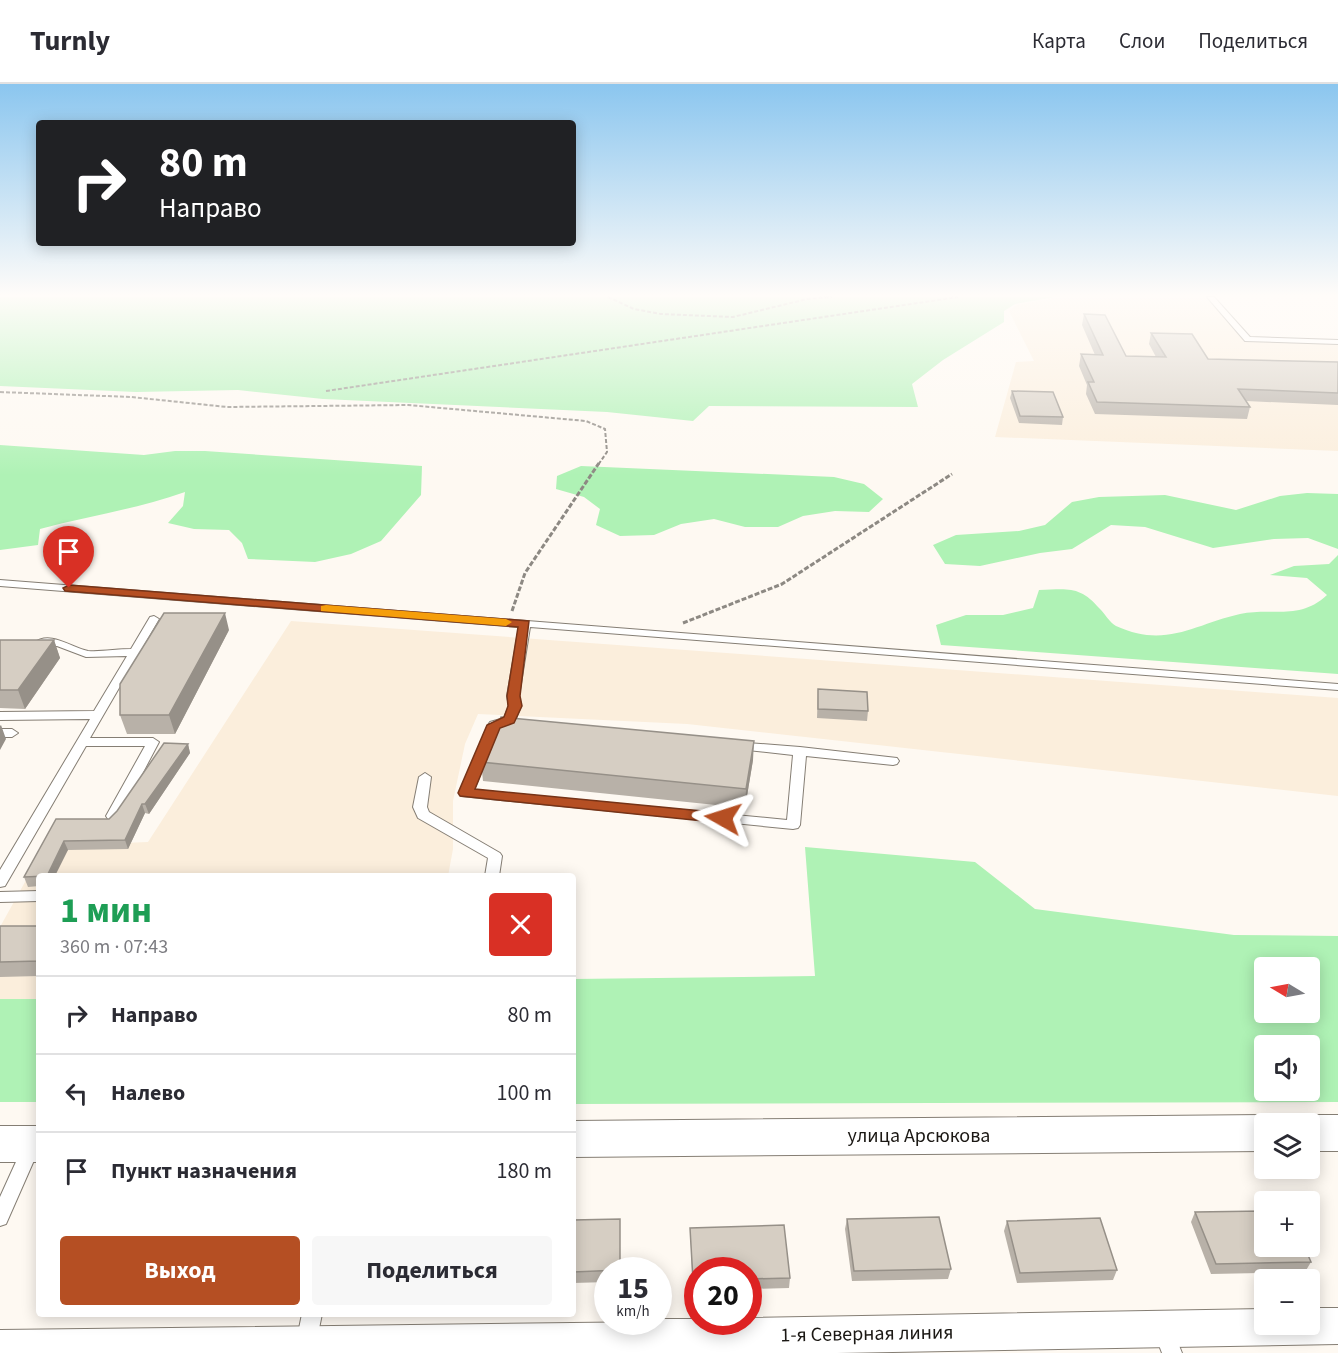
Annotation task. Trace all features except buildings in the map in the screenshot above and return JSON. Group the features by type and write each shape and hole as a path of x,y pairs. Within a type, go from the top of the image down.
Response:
{"street":[{"name":"улица Арсюкова","path":"576,1139 1254,1133"},
{"path":"1320,1133 1338,1133"},
{"name":"1-я Северная линия","path":"0,1349 308,1337 1167,1341 1338,1326"}],"lane":[{"path":"0,583 1338,687"},
{"path":"0,882 154,619"},
{"path":"510,720 515,706 513,696 525,624"},
{"path":"23,643 58,643 86,654 134,652"},
{"path":"0,716 98,715"},
{"path":"533,723 510,720 494,725 466,793 793,825 800,752"},
{"path":"82,742 153,742 113,816"},
{"path":"719,743 893,761"},
{"path":"425,777 420,807 423,815 495,856 492,873"},
{"path":"0,897 36,896"},
{"path":"0,1218 24,1144"}],"path":[{"path":"326,391 560,356"},
{"path":"0,392 131,397 227,407 408,405 586,421 605,429 607,452 525,573 508,622"},
{"path":"654,634 782,584 952,474"}],"shaded area":[{"path":"1032,356 1338,356 1338,451 995,437 1016,362 1034,361"},
{"path":"291,621 1338,698 1338,796 687,724 478,714 465,744 453,801 453,849 449,873 36,873 36,999 0,999 0,927 45,846 148,842"}],"green space":[{"path":"0,356 949,356 912,384 918,407 709,406 693,421 607,412 323,399 238,390 136,392 0,386"},
{"path":"0,445 144,455 175,451 205,451 422,466 421,495 381,541 351,554 315,562 248,559 242,543 229,530 194,529 168,523 183,506 185,492 40,529 38,545 0,550"},
{"path":"581,466 834,477 864,484 883,499 869,512 835,511 803,516 778,527 745,527 714,519 681,524 654,535 620,536 596,525 600,509 584,497 556,489 557,476"},
{"path":"1307,493 1338,494 1338,549 1308,538 1274,539 1213,548 1145,527 1111,525 1072,549 1040,553 980,566 945,564 933,545 956,535 1019,531 1045,525 1072,502 1099,497 1165,495 1236,510 1280,496"},
{"path":"1338,555 1338,674 941,645 936,625 966,615 1003,615 1033,608 1039,590 1065,589 1079,592 1093,601 1116,626 1150,635 1165,635 1240,614 1296,611 1317,603 1327,595 1307,578 1270,575 1294,566 1329,564"},
{"path":"805,847 975,862 1035,909 1234,935 1338,936 1338,1102 576,1104 576,979 815,976"},
{"path":"0,999 36,999 36,1102 0,1102"}],"slow traffic":[{"path":"326,608 506,622"}],"route":[{"path":"69,588 525,624 513,696 515,706 510,720 494,725 466,793 723,818"}]}
